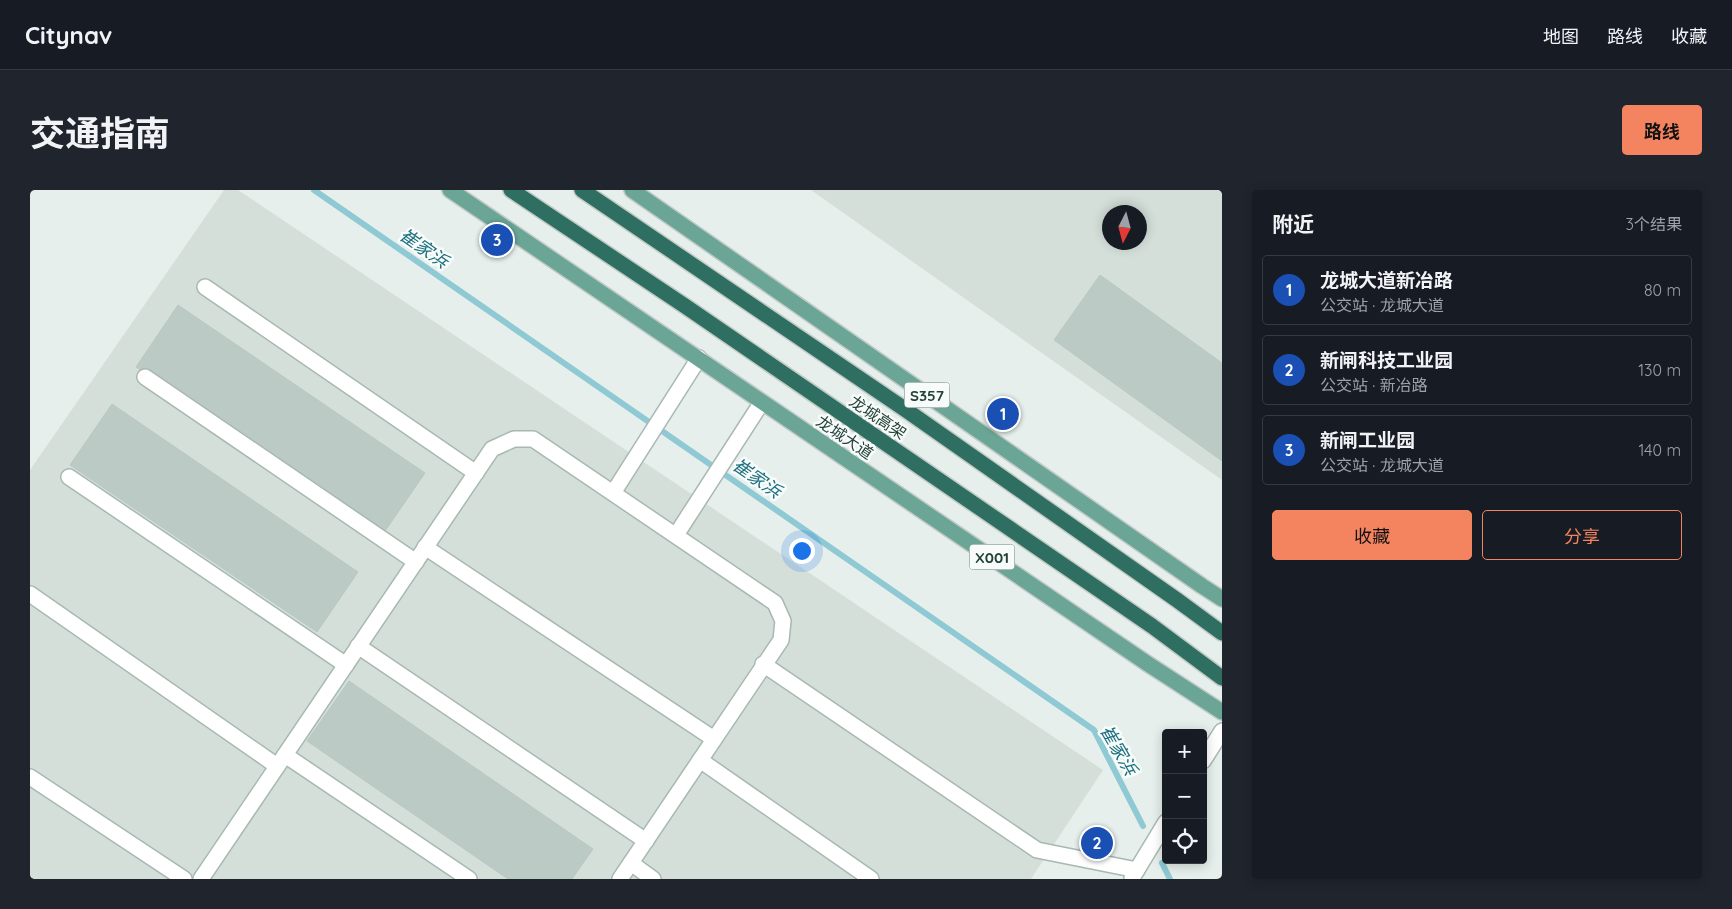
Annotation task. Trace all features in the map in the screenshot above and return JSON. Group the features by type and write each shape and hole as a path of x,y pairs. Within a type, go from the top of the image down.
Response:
{"highway":[{"name":"龙城高架","path":"511,190 685,306 1152,626 1222,678"},
{"name":"龙城高架","path":"583,190 906,410 1222,633"}],"main road":[{"name":"龙城大道","path":"450,190 1222,712"},
{"name":"S357","path":"632,190 1186,575 1222,598"}],"street":[{"path":"205,287 476,473"},
{"path":"613,493 699,358"},
{"path":"145,377 416,562"},
{"path":"676,536 762,402"},
{"path":"201,879 492,449 514,439 533,438 775,603 783,621 781,640 620,879"},
{"path":"69,477 346,665"},
{"path":"425,547 714,739"},
{"path":"30,594 281,760 469,879"},
{"path":"358,646 646,841"},
{"path":"764,664 1037,850 1134,874 1162,828"},
{"path":"1207,755 1222,731"},
{"path":"700,760 871,879"},
{"path":"30,776 184,879"},
{"path":"631,863 653,879"}],"shaded area":[{"path":"224,190 238,190 1103,770 1031,879 30,879 30,470"},
{"path":"811,190 1222,190 1222,480"}],"building":[{"path":"1100,275 1222,363 1222,461 1054,340"},
{"path":"178,305 425,473 383,534 136,367"},
{"path":"112,404 358,572 317,632 70,465"},
{"path":"349,681 593,849 572,879 508,879 307,741"}],"waterway":[{"name":"崔家浜","path":"314,190 1094,730 1143,826"},
{"name":"崔家浜","path":"1162,864 1170,879"}],"place":[{"name":"新闸工业园","path":"497,240"},
{"name":"龙城大道新冶路","path":"1003,414"},
{"name":"新闸科技工业园","path":"1097,843"}]}
